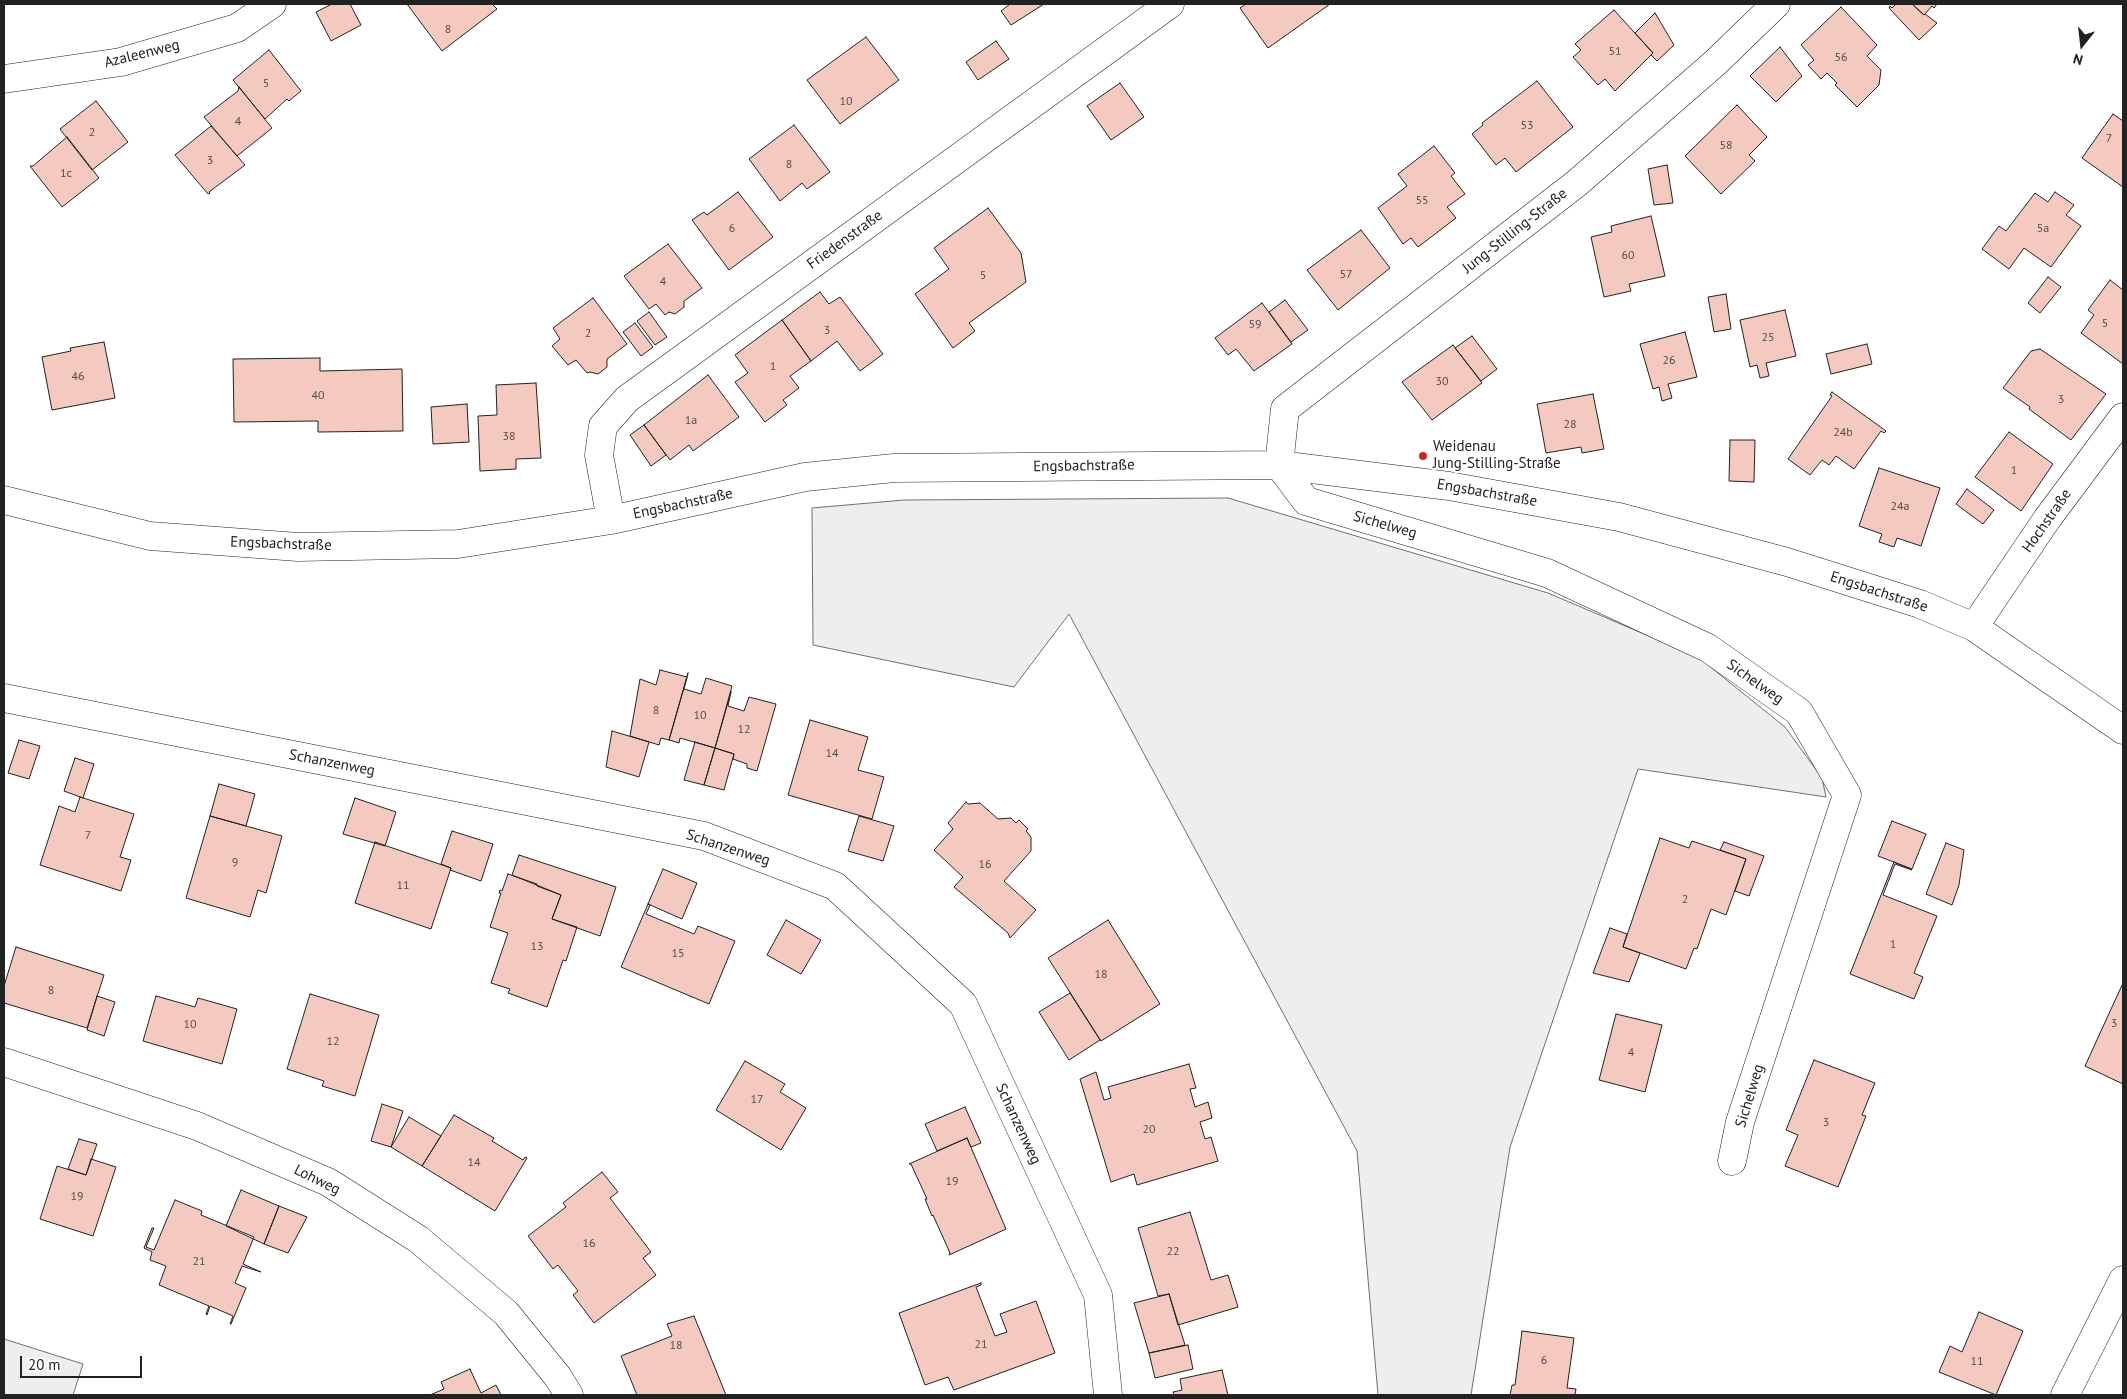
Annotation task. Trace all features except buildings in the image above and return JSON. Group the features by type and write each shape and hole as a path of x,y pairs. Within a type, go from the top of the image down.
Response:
{"street":[{"name":"Azaleenweg","path":"4,79 121,62 237,28 272,4"},
{"name":"Friedenstraße","path":"611,520 599,455 600,445 603,426 626,399 1170,4"},
{"name":"Jung-Stilling-Straße","path":"1279,464 1285,410 1577,183 1715,63 1776,4"},
{"name":"Hochstraße","path":"1974,627 2047,519 2123,417"},
{"name":"Engsbachstraße","path":"4,500 150,536 298,547 458,544 611,520 805,477 894,468 1279,464 1449,486 1619,517 1787,562 1920,604 1974,627 2123,730"},
{"name":"Sichelweg","path":"1279,464 1306,502 1548,573 1708,648 1799,712 1847,795 1740,1122 1732,1161"},
{"name":"Schanzenweg","path":"4,698 704,836 835,886 963,1004 1098,1295 1108,1395"},
{"name":"Lohweg","path":"4,1062 197,1126 328,1182 418,1239 506,1313 558,1377 569,1395"},
{"path":"2065,1395 2123,1280"}],"shaded area":[{"path":"1228,498 1548,593 1698,657 1785,727 1822,778 1826,797 1638,769 1510,1147 1471,1395 1378,1395 1357,1151 1069,614 1014,687 813,645 812,508 904,500"},
{"path":"4,1339 83,1364 73,1395 4,1395"}],"place":[{"name":"Weidenau Jung-Stilling-Straße","path":"1423,456"}]}
